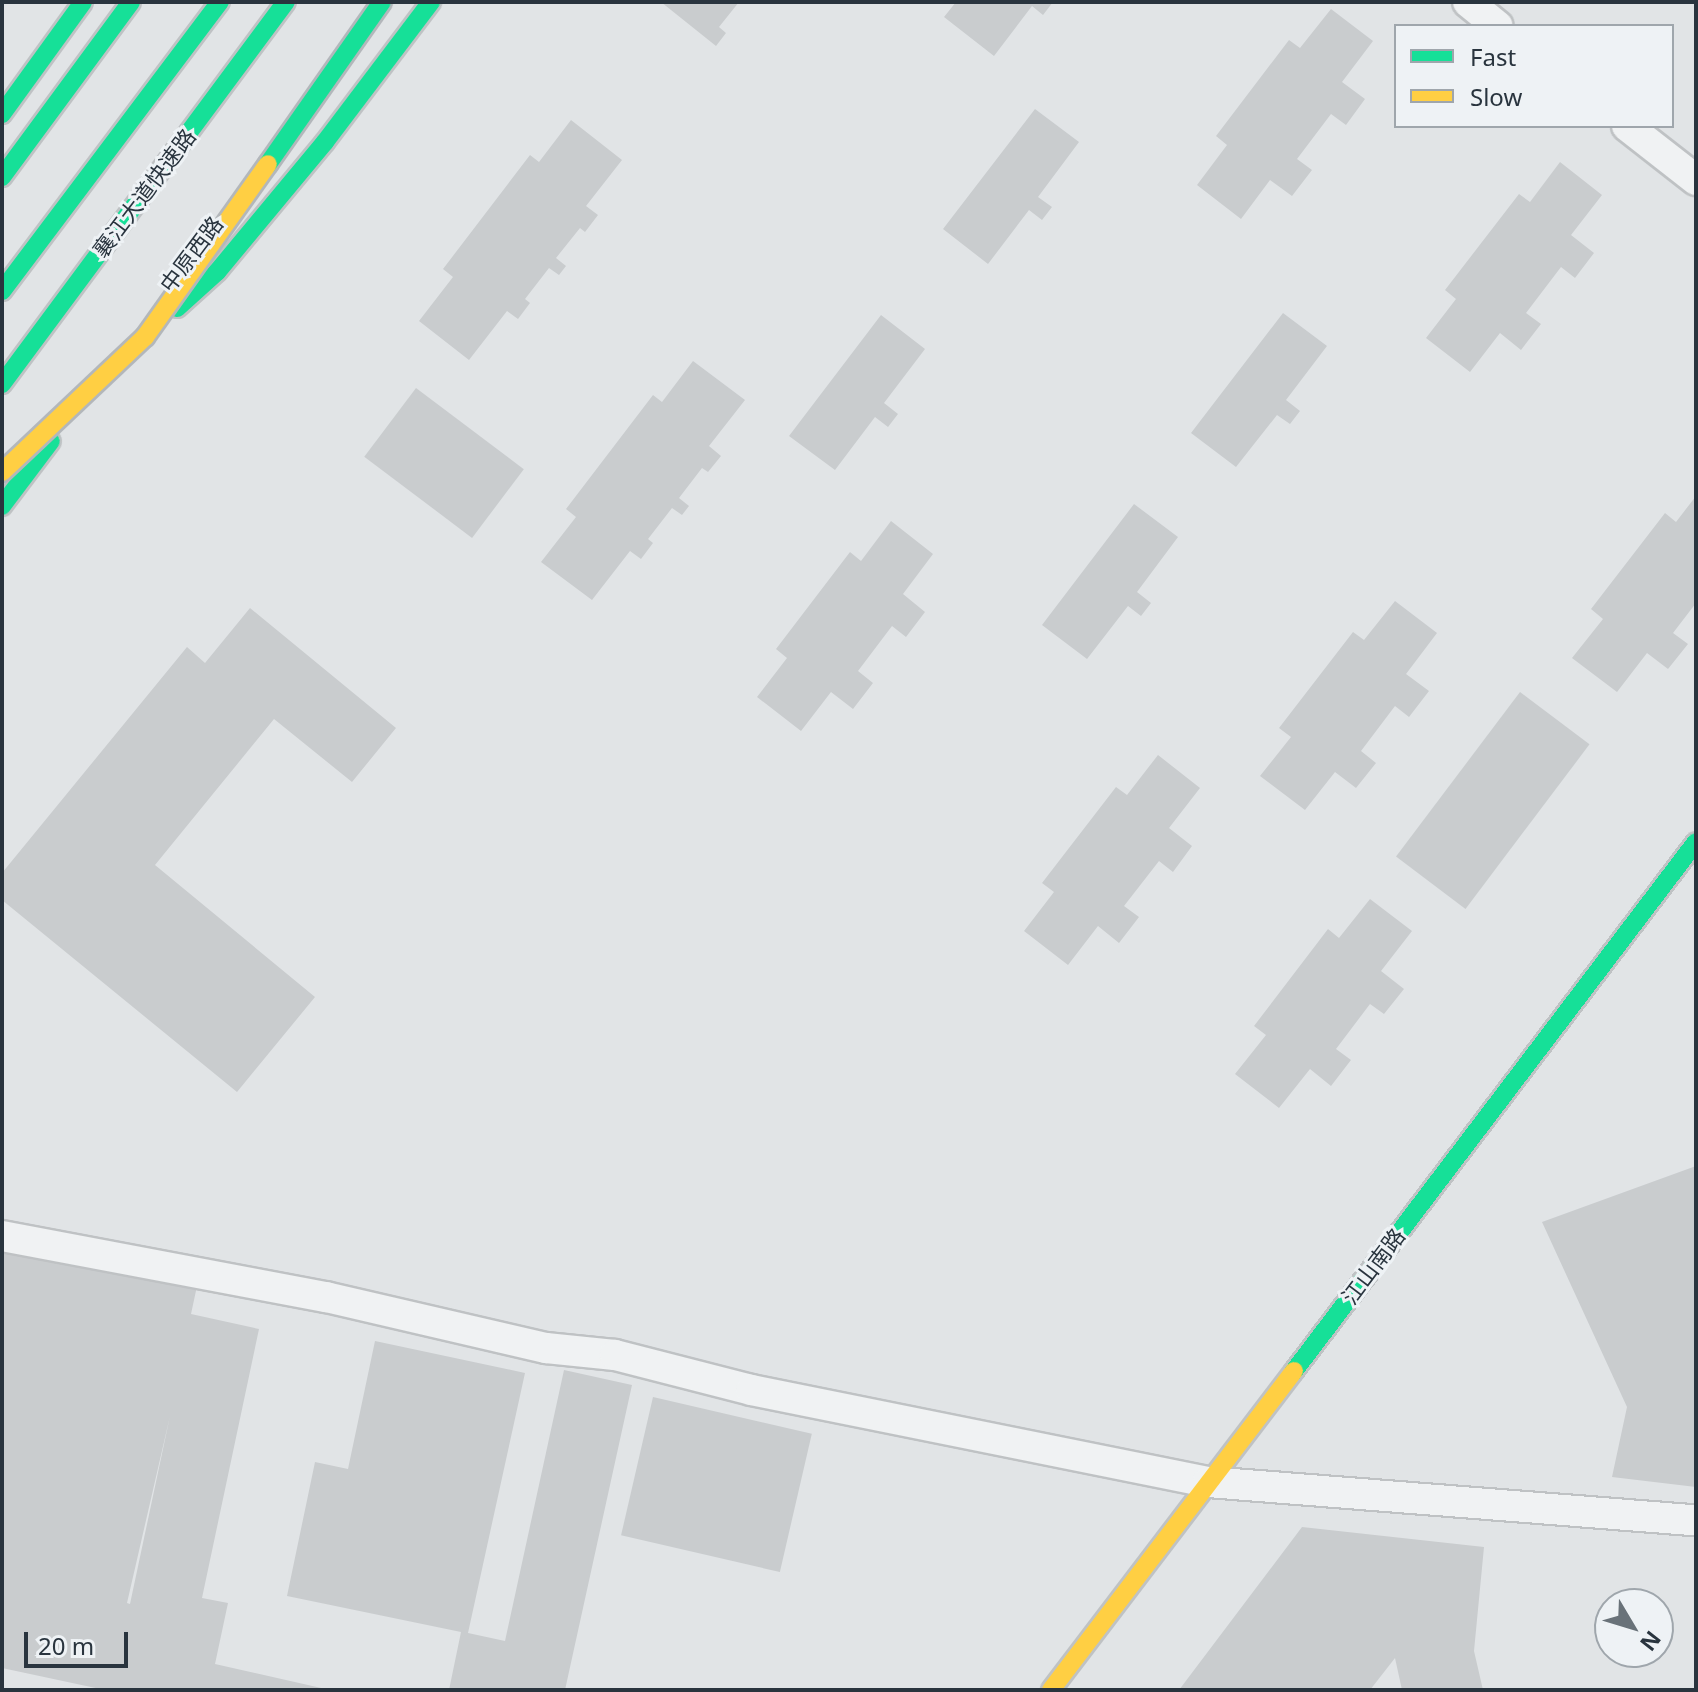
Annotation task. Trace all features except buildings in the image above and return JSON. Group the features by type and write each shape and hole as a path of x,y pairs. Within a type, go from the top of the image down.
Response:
{"main road":[{"path":"2,114 83,2"},
{"path":"2,177 131,2"},
{"path":"2,291 220,2"},
{"name":"襄江大道快速路","path":"2,384 286,2"},
{"path":"145,337 381,2"},
{"name":"中原西路","path":"2,506 381,2"},
{"path":"2,472 217,272 325,142 431,2"},
{"name":"江山南路","path":"1051,1690 1696,842"}],"street":[{"path":"1468,2 1496,24"},
{"path":"1630,128 1696,180"},
{"path":"2,1236 326,1297 546,1348 615,1355 751,1390 1208,1482 1696,1520"}],"traffic: fast":[{"path":"2,114 83,2"},
{"path":"2,177 131,2"},
{"path":"2,291 220,2"},
{"path":"2,384 286,2"},
{"path":"268,164 382,2"},
{"path":"177,308 217,272 325,142 431,2"},
{"path":"2,506 51,441"},
{"path":"1294,1371 1696,842"}],"traffic: slow":[{"path":"2,472 145,337 268,164"},
{"path":"1051,1690 1294,1371"}]}
